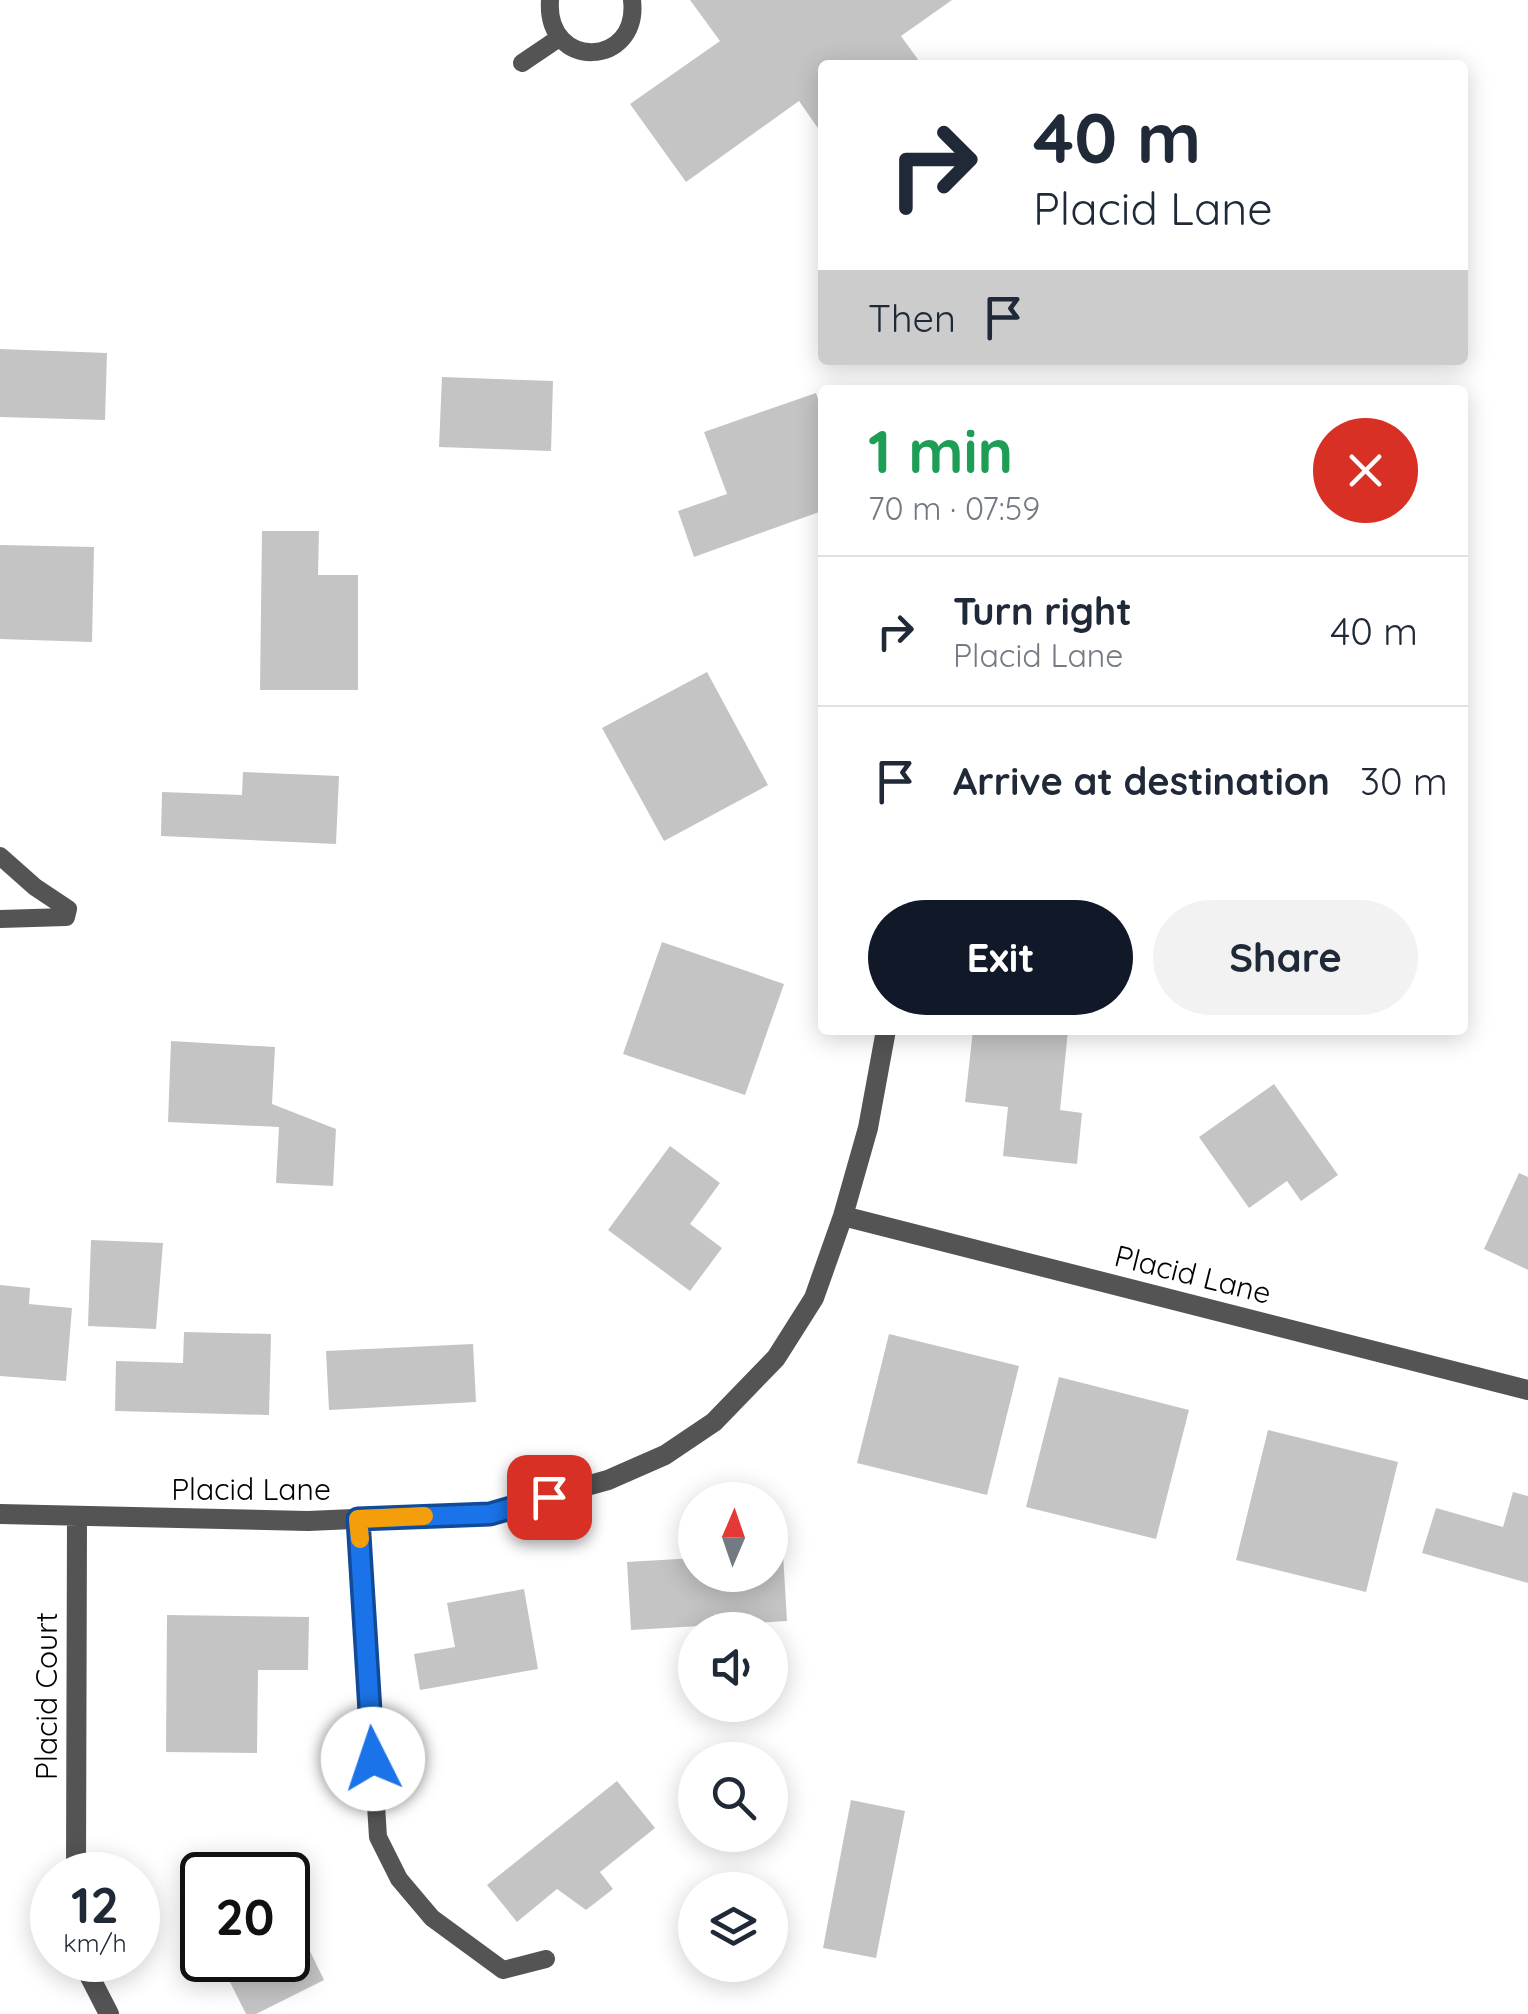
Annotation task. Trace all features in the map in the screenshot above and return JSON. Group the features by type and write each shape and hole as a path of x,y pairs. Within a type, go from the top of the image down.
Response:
{"street":[{"name":"Placid Lane","path":"0,1514 308,1521 490,1514 608,1480 665,1456 714,1422 776,1358 814,1298 868,1128 885,1035"},
{"name":"Placid Lane","path":"843,1216 1528,1390"},
{"name":"Placid Court","path":"76,1852 77,1516"},
{"path":"93,1982 109,2014"}],"lane":[{"path":"550,0 552,26 559,38 584,52 612,48 622,39 634,13 632,0"},
{"path":"522,62 559,38"},
{"path":"0,856 68,909 66,917 0,919"},
{"path":"358,1519 378,1837 398,1879 432,1918 503,1970 546,1959"}],"building":[{"path":"690,0 952,0 901,36 918,60 818,60 818,128 799,101 686,182 630,104 720,41"},
{"path":"0,349 107,353 105,420 0,417"},
{"path":"442,377 553,381 551,451 439,447"},
{"path":"816,393 818,512 694,557 678,511 727,494 704,432"},
{"path":"262,531 319,531 318,575 358,575 358,690 260,690"},
{"path":"0,545 94,547 92,642 0,639"},
{"path":"707,672 768,785 664,841 602,728"},
{"path":"243,772 339,776 336,844 161,836 162,792 242,795"},
{"path":"662,942 784,984 745,1095 623,1054"},
{"path":"972,1035 1068,1035 1060,1110 1082,1113 1077,1164 1003,1156 1008,1107 965,1102"},
{"path":"171,1041 275,1047 272,1104 336,1129 333,1186 276,1183 279,1127 168,1122"},
{"path":"1274,1084 1338,1175 1301,1201 1287,1181 1249,1208 1199,1137"},
{"path":"670,1146 720,1183 690,1224 722,1248 690,1291 608,1230"},
{"path":"1519,1173 1528,1177 1528,1270 1484,1249"},
{"path":"91,1240 163,1243 156,1329 88,1326"},
{"path":"0,1285 30,1288 29,1304 72,1308 66,1381 0,1376"},
{"path":"184,1332 271,1334 269,1415 115,1411 116,1361 183,1363"},
{"path":"889,1334 1019,1366 987,1495 857,1463"},
{"path":"473,1344 476,1402 329,1410 326,1351"},
{"path":"1059,1377 1189,1410 1156,1539 1026,1507"},
{"path":"1268,1430 1398,1462 1366,1592 1236,1560"},
{"path":"1513,1492 1528,1496 1528,1583 1422,1553 1436,1508 1503,1527"},
{"path":"678,1559 678,1592 785,1592 786,1612 678,1612 678,1627 631,1630 627,1562"},
{"path":"524,1589 538,1669 420,1690 414,1654 455,1647 447,1603"},
{"path":"167,1615 309,1617 308,1670 258,1670 257,1753 166,1752"},
{"path":"617,1781 655,1828 600,1872 613,1889 586,1910 557,1889 517,1922 487,1885"},
{"path":"851,1800 905,1811 876,1958 823,1948"},
{"path":"310,1951 324,1980 256,2014 246,2014 230,1982 310,1982"}],"slow traffic":[{"path":"360,1539 358,1519 424,1516"}],"route":[{"path":"373,1759 358,1519 490,1514 549,1497"}]}
